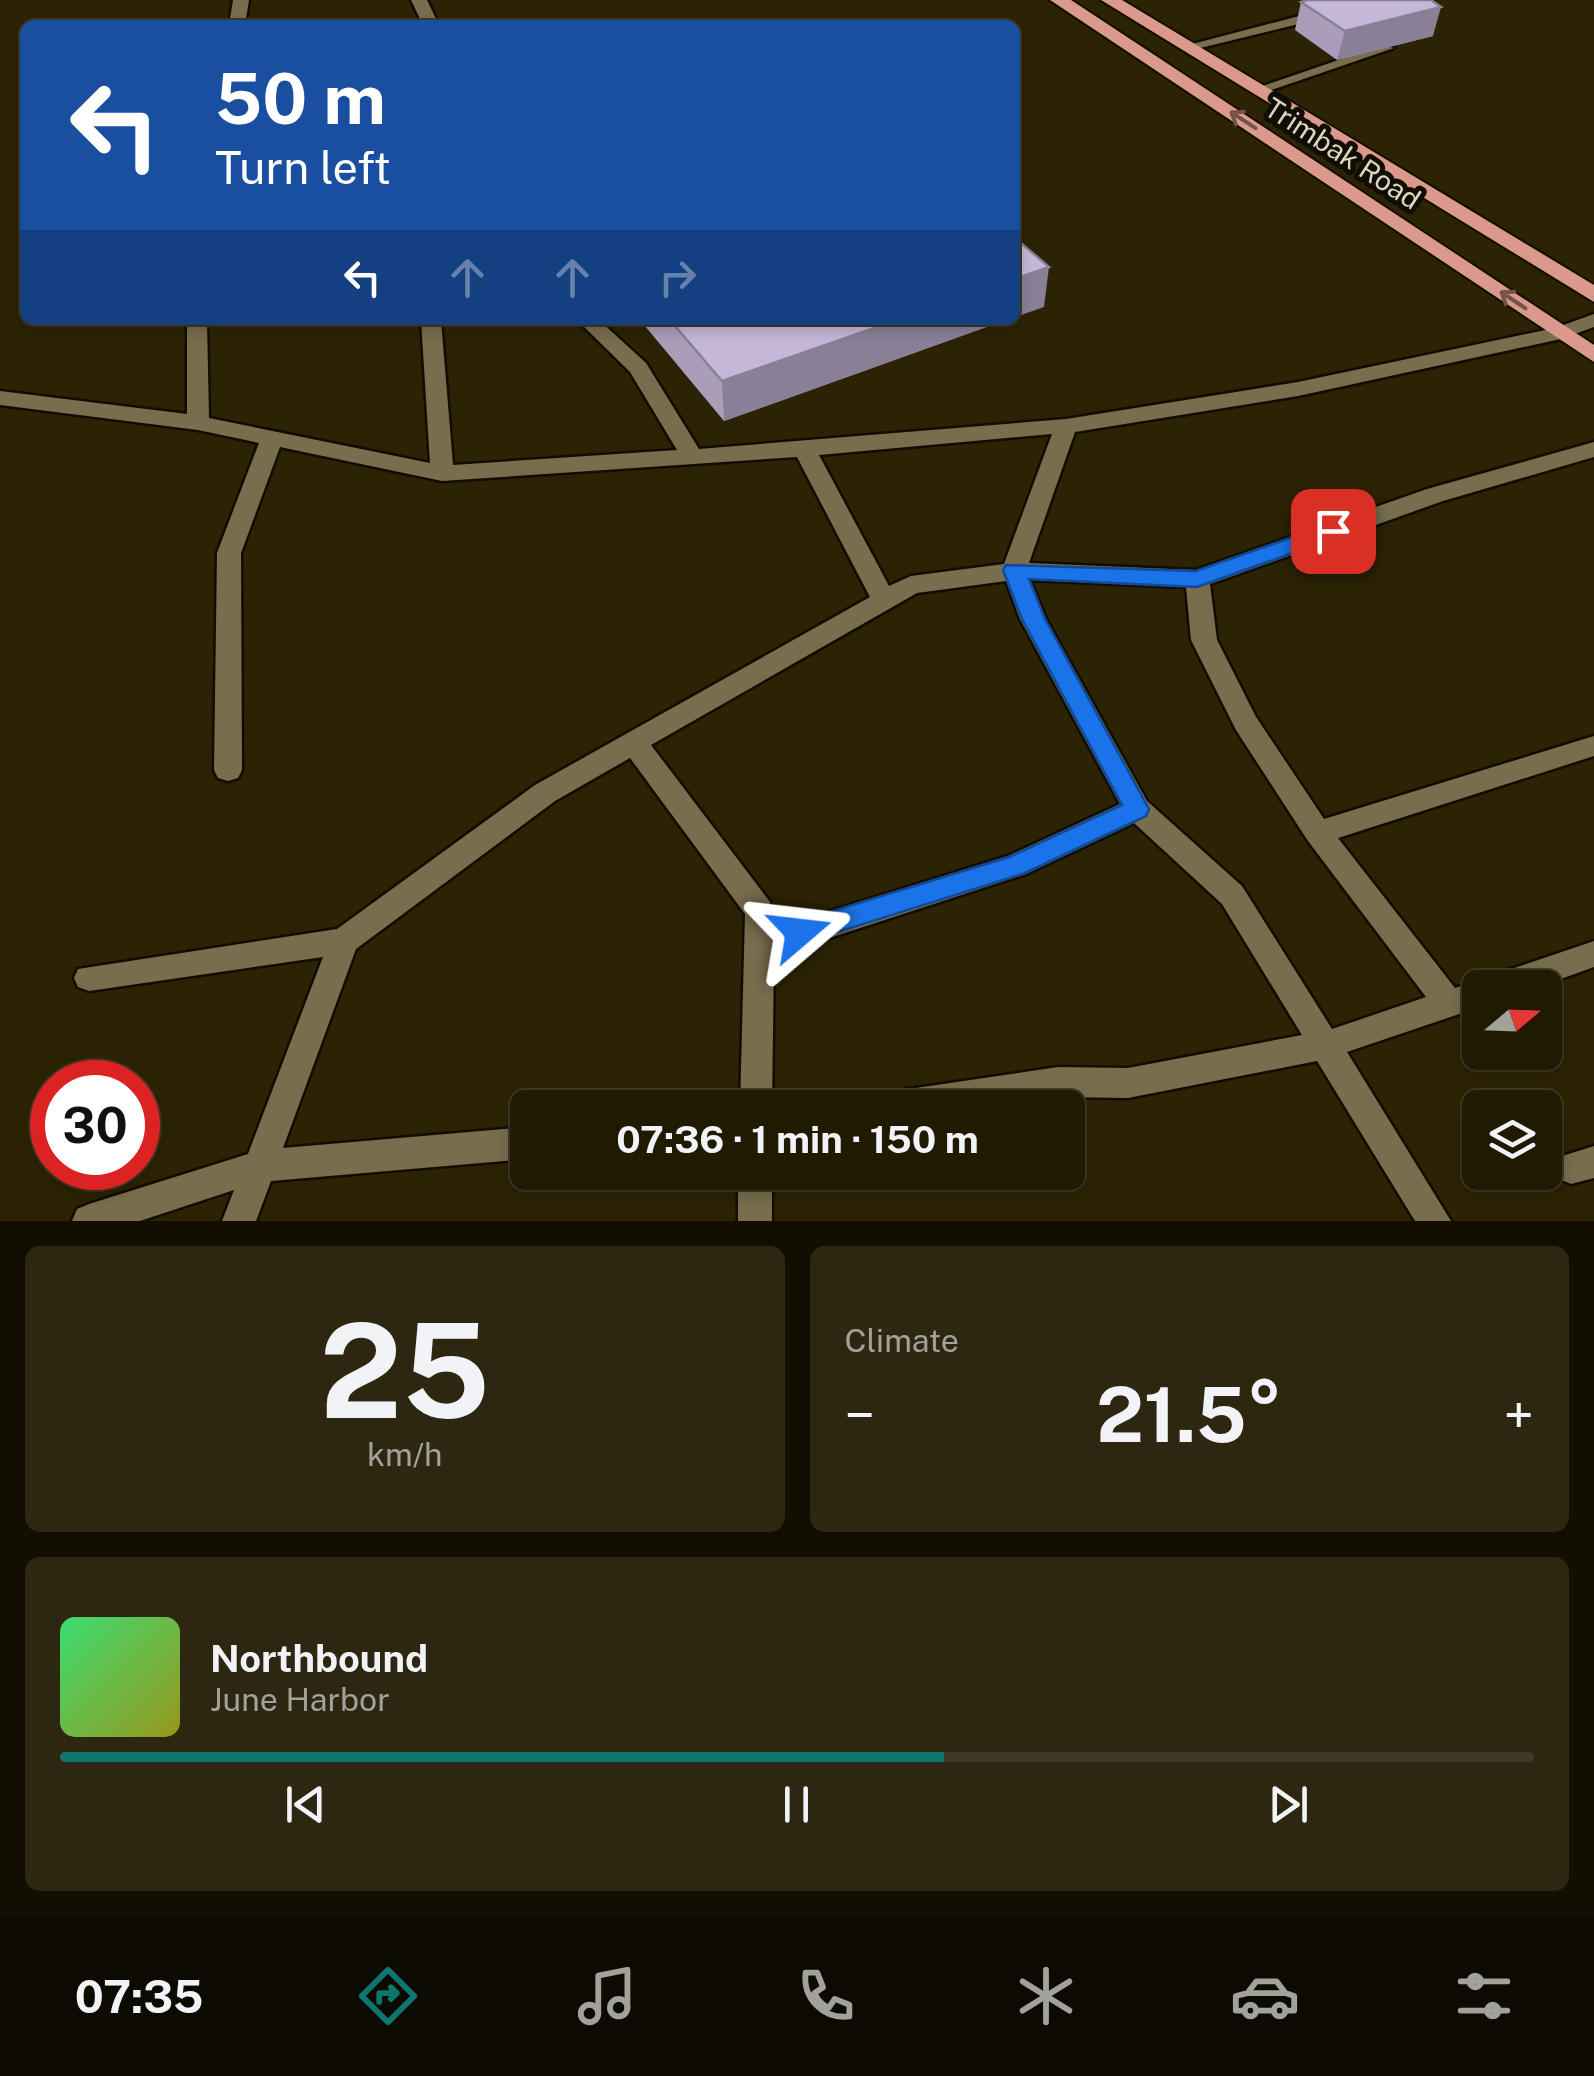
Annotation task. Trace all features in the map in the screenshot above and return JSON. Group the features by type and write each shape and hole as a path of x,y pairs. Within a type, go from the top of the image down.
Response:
{"highway":[{"name":"Trimbak Road","path":"1059,0 1594,355"},
{"name":"Trimbak Road","path":"1111,0 1594,295"}],"street":[{"path":"0,398 198,423 442,473 804,449 1066,426 1298,389 1562,333 1594,320"},
{"path":"197,325 198,423"},
{"path":"432,325 442,473"},
{"path":"592,325 638,368 693,457"},
{"path":"1066,426 1014,570 1033,619 1137,809 1232,895 1434,1221"},
{"path":"228,770 230,553 272,438"},
{"path":"804,449 884,601"},
{"path":"89,978 344,941 545,793 912,585 1014,570 1197,579 1435,495 1594,449"},
{"path":"1197,579 1204,640 1244,723 1318,833 1462,995"},
{"path":"634,743 760,911 756,1090"},
{"path":"1318,833 1594,746"},
{"path":"758,949 800,932 1016,866 1137,809"},
{"path":"240,1221 344,941"},
{"path":"1548,970 1594,954"},
{"path":"1004,1090 1058,1082 1128,1083 1326,1045 1462,999"},
{"path":"89,1221 260,1166 510,1145"},
{"path":"755,1190 755,1221"}],"lane":[{"path":"1188,47 1336,13"},
{"path":"1258,90 1387,48"}],"building":[{"path":"1431,0 1441,7 1345,31 1301,2"},
{"path":"1020,242 1049,267 1020,277"},
{"path":"674,325 883,325 722,381"}],"route":[{"path":"800,932 1016,866 1137,809 1033,619 1014,570 1197,579 1333,531"}]}
